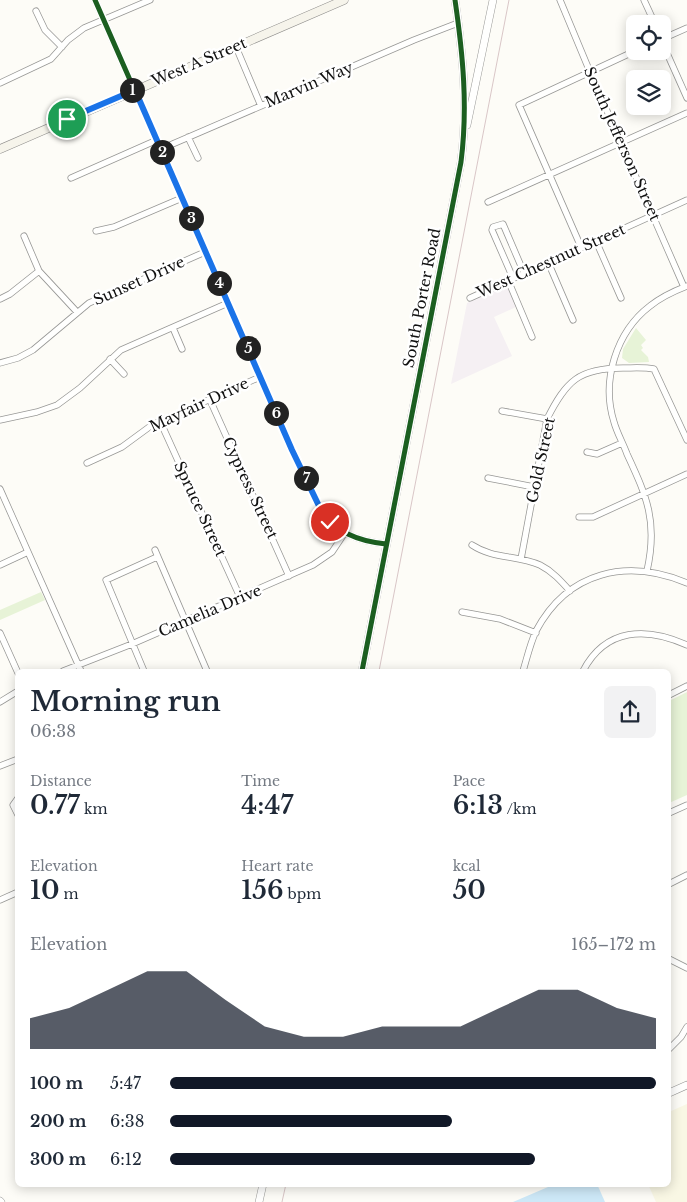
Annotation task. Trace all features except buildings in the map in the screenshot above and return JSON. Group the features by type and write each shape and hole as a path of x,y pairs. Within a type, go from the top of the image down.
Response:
{"main road":[{"name":"West A Street","path":"0,149 344,0"}],"street":[{"path":"95,0 260,377 320,508 330,522 344,534 365,541 386,544"},
{"path":"0,83 51,58 84,28 150,0"},
{"name":"South Porter Road","path":"362,669 456,185 464,132 465,86 455,0"},
{"path":"464,132 470,118 492,0"},
{"name":"South Jefferson Street","path":"560,0 590,72 686,286"},
{"path":"644,0 651,15"},
{"path":"36,11 45,30 62,47"},
{"name":"Marvin Way","path":"161,149 414,40 458,23"},
{"path":"671,36 687,28"},
{"path":"236,46 261,106"},
{"path":"581,247 519,104 626,55"},
{"path":"671,60 687,98"},
{"path":"488,202 687,113"},
{"path":"188,137 198,158"},
{"path":"71,178 157,140"},
{"path":"96,232 114,227 182,198"},
{"name":"West Chestnut Street","path":"470,298 687,200"},
{"path":"524,273 503,224 493,227 492,230 532,337"},
{"path":"24,236 39,271 77,312"},
{"path":"596,241 621,298"},
{"name":"Sunset Drive","path":"0,363 18,358 33,350 77,312 97,299 205,252"},
{"path":"548,262 573,320"},
{"path":"0,299 10,294 39,271"},
{"path":"646,571 652,527 645,494 614,423 610,407 612,368 622,340 638,316 650,306 686,286"},
{"path":"0,420 37,412 56,405 80,388 120,350 228,303"},
{"path":"173,328 182,349"},
{"path":"110,358 124,374"},
{"name":"Gold Street","path":"521,559 547,419 556,400 567,385 581,375 596,370 612,368 654,369 687,440"},
{"name":"Mayfair Drive","path":"87,463 122,446 145,429 160,421 260,377"},
{"name":"Cypress Street","path":"210,400 289,576"},
{"path":"502,410 547,419"},
{"name":"Spruce Street","path":"160,421 240,597"},
{"path":"587,452 597,454 622,442"},
{"path":"579,517 593,517 687,474"},
{"path":"488,478 534,487"},
{"path":"0,489 79,669"},
{"name":"Camelia Drive","path":"68,669 132,644 289,576 327,557 338,546 344,534"},
{"path":"472,545 484,553 521,559 541,565 558,577 570,591"},
{"path":"0,565 28,552"},
{"path":"143,669 106,580 156,554 206,669"},
{"path":"524,669 536,633 544,618 570,591 584,582 607,574 646,571 671,576 687,583"},
{"path":"462,612 500,619 536,633"},
{"path":"0,633 16,669"},
{"path":"585,669 594,655 604,646 626,635 650,633 662,635 687,645"},
{"path":"671,694 687,686"},
{"path":"0,702 15,694"},
{"path":"0,766 15,760"},
{"path":"671,812 687,805"},
{"path":"671,883 687,875"},
{"path":"0,900 15,893"},
{"path":"671,960 687,968"},
{"path":"671,1047 681,1037 687,1027"},
{"path":"671,1092 687,1085"},
{"path":"259,1202 262,1187"}],"shaded area":[{"path":"507,285 516,307 494,317 512,356 451,384 467,303"},
{"path":"687,1104 687,1202 656,1202 649,1187 671,1187 671,1111"}],"green space":[{"path":"636,328 646,340 641,345 643,348 641,350 648,357 649,362 629,363 622,358 623,349"},
{"path":"41,592 45,600 0,620 0,610"},
{"path":"687,692 687,795 671,802 671,700"}],"water":[{"path":"548,1187 598,1187 605,1202 513,1202"}],"railway":[{"path":"379,669 509,0"},
{"path":"282,1202 285,1187"}],"cycle path":[{"path":"95,0 274,409 320,508 333,524 348,534 366,541 386,544"},
{"path":"362,669 461,162 464,81 455,0"}],"route":[{"path":"67,119 135,90 292,450 320,508 330,522"}]}
